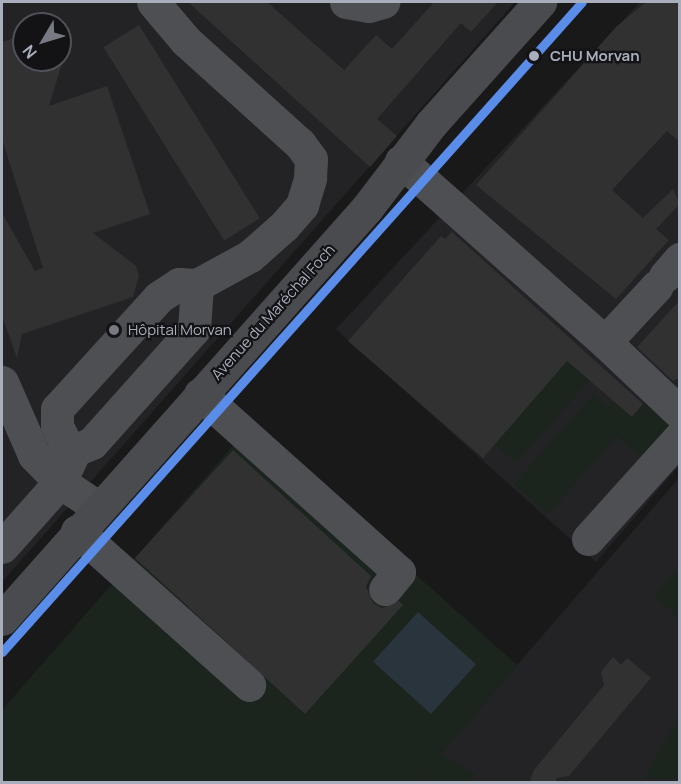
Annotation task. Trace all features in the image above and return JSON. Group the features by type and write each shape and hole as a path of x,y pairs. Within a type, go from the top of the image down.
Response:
{"main road":[{"name":"Avenue du Maréchal Foch","path":"2,619 367,208 401,161 540,2"}],"lane":[{"path":"75,450 66,445 57,426 57,410 159,297 179,284 197,285 250,256 284,226 302,205 310,159 300,144 186,41 153,2"},
{"path":"346,2 369,6 383,2"},
{"path":"401,161 605,342 680,413"},
{"path":"605,342 667,274"},
{"path":"2,548 60,482 75,450 92,443 194,329 197,285"},
{"path":"2,382 34,455 60,482 88,520 249,685"},
{"path":"200,394 399,572 385,589"},
{"path":"588,539 680,437"}],"shaded area":[{"name":"Hôpital Morvan","path":"2,2 515,2 2,582"},
{"path":"640,2 679,2 679,466 596,562 336,329"},
{"path":"567,361 589,380 517,463 495,444"},
{"path":"593,395 607,407 613,401 632,417 650,396 670,425 647,453 638,455 617,436 548,514 514,484"},
{"path":"250,426 517,665 441,754 475,774 469,782 419,782 429,768 416,782 2,782 2,710"},
{"path":"679,478 679,782 416,782 517,665"},
{"path":"679,567 679,618 654,596"},
{"path":"418,612 476,664 431,714 373,662"},
{"path":"679,716 679,779 644,779"}],"building":[{"path":"188,2 267,2 344,70 376,35 392,49 434,2 498,2 471,32 461,23 377,119 397,136 370,167"},
{"path":"646,2 680,2 680,142 667,131 612,190 643,218 673,189 680,204 656,229 669,240 616,299 476,185 616,27"},
{"path":"139,25 260,218 224,241 103,47"},
{"path":"12,39 12,72 59,72 49,106 107,86 150,214 93,233 136,266 139,275 133,297 22,334 17,358 2,316 2,213 35,271 43,268 2,139 2,42"},
{"path":"452,232 643,404 632,417 567,361 483,458 348,341 441,236 445,239"},
{"path":"680,300 680,377 673,381 637,347"},
{"path":"233,450 371,576 366,586 373,603 382,608 399,601 403,605 305,714 135,558"},
{"path":"613,657 621,665 627,658 651,678 569,776 556,778 557,783 529,783 534,770 604,685 601,672"}],"transit line":[{"path":"2,652 582,2"}],"place":[{"name":"CHU Morvan","path":"534,56"},
{"name":"Hôpital Morvan","path":"114,330"}]}
